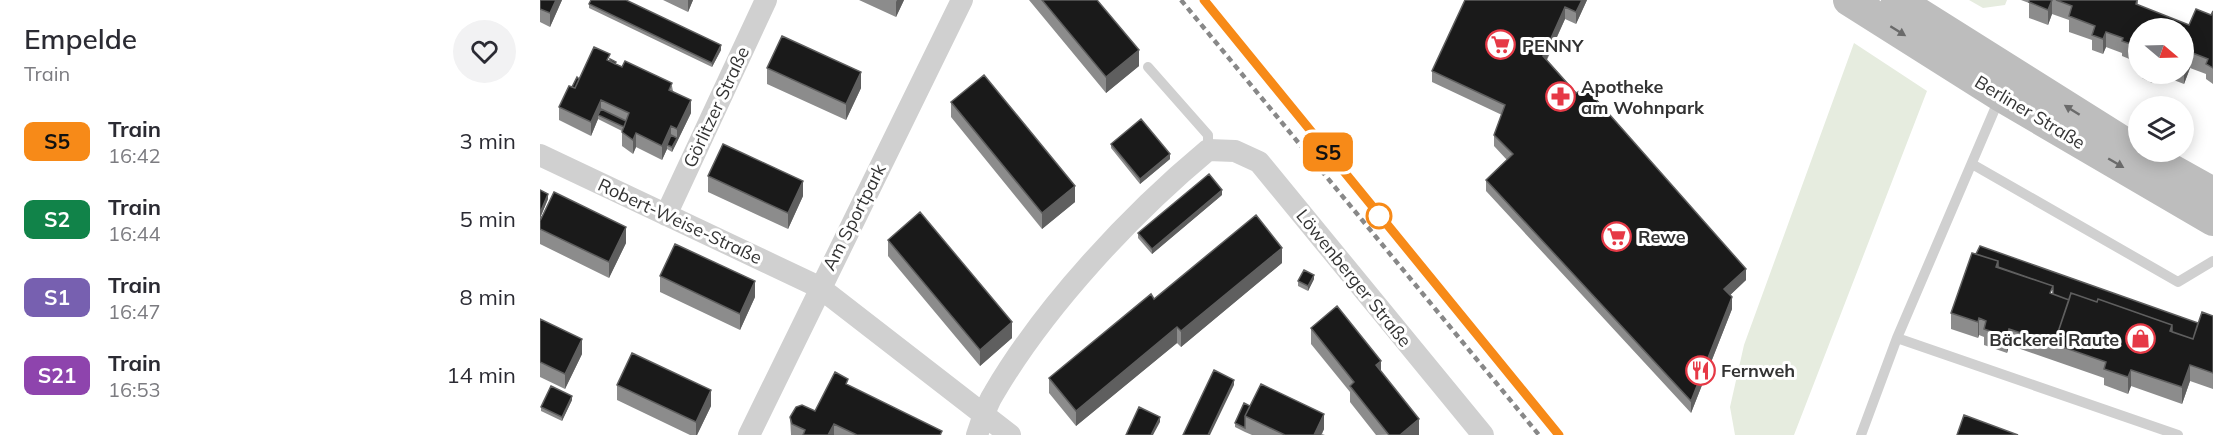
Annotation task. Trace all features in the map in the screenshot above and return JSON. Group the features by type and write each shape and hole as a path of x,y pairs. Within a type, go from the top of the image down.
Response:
{"street":[{"name":"Görlitzer Straße","path":"666,215 766,0"},
{"name":"Am Sportpark","path":"749,435 819,287 962,0"},
{"name":"Berliner Straße","path":"1849,0 2134,149 2213,193"},
{"name":"Berliner Straße","path":"1897,0 2006,84 2213,220"},
{"path":"981,425 993,394 1028,344 1091,265 1173,179 1208,150"},
{"name":"Löwenberger Straße","path":"1208,150 1235,151 1259,162 1483,435"},
{"name":"Robert-Weise-Straße","path":"540,155 819,287"},
{"path":"819,287 981,425 1010,435"}],"lane":[{"path":"1148,67 1208,135 1208,150"},
{"path":"1861,435 1897,338 2006,84"},
{"path":"1972,164 2178,282 2213,261"},
{"path":"1897,338 2178,435"}],"shaded area":[{"path":"1969,0 2007,0 2005,5 1983,8"},
{"path":"1854,43 1927,91 1794,435 1735,435 1730,407 1744,345"}],"building":[{"path":"540,0 556,0 550,13 540,9"},
{"path":"591,0 626,0 721,45 712,63 589,4"},
{"path":"1042,0 1097,0 1139,50 1106,77"},
{"name":"Rewe","path":"1465,0 1582,0 1576,12 1565,7 1543,56 1576,93 1586,88 1746,269 1724,289 1732,297 1691,401 1486,180 1513,154 1494,135 1505,105 1432,71"},
{"path":"2030,0 2052,0 2048,10 2029,2"},
{"path":"2056,0 2137,0 2136,4 2171,18 2128,18 2128,43 2122,41 2123,38 2106,32 2103,39 2092,35 2095,26 2069,16 2072,6"},
{"path":"2196,9 2211,15 2213,11 2213,68 2206,64 2208,59 2194,54 2194,18 2192,18"},
{"path":"782,36 861,72 846,104 767,68"},
{"path":"594,47 610,54 607,60 622,67 625,61 672,83 669,90 691,100 677,129 671,126 662,146 636,133 633,140 622,132 629,113 601,100 591,122 559,107 569,86 575,88"},
{"path":"984,75 1075,186 1042,213 951,102"},
{"path":"577,77 579,79 575,88 572,87"},
{"path":"601,109 626,121 624,127 598,115"},
{"path":"1141,119 1170,154 1140,179 1111,144"},
{"path":"671,135 677,138 672,147 667,145"},
{"path":"723,144 803,181 788,213 708,176"},
{"path":"1209,174 1222,190 1152,249 1138,233"},
{"path":"540,190 548,194 540,213"},
{"path":"554,192 626,227 609,262 540,229 540,221"},
{"path":"920,212 1012,322 980,350 888,240"},
{"path":"1256,215 1282,248 1181,331 1177,327 1076,411 1049,378 1151,294 1154,299"},
{"path":"675,244 755,281 740,314 660,276"},
{"path":"1980,246 2198,323 2193,339 2172,332 2172,325 2098,299 2097,302 2071,293 2069,300 2053,294 2053,286 1998,267 1998,261 1976,254"},
{"path":"1972,253 1998,261 1996,267 2053,286 2050,293 2069,300 2054,344 2009,329 2007,337 1984,329 1986,321 1979,318 1978,322 1951,313"},
{"path":"1304,270 1314,275 1308,286 1298,281"},
{"path":"2071,293 2097,302 2098,299 2172,325 2170,331 2193,339 2202,312 2213,316 2213,373 2190,365 2182,387 2131,370 2128,377 2104,369 2106,362 2054,344"},
{"path":"1337,306 1381,361 1376,365 1419,419 1400,435 1389,435 1350,386 1354,382 1311,328"},
{"path":"540,319 582,339 565,374 540,362"},
{"path":"632,353 711,390 696,422 617,385"},
{"path":"1214,370 1234,380 1208,435 1183,435"},
{"path":"835,372 848,379 846,384 942,431 940,435 857,435 834,424 828,435 803,435 805,430 792,424 790,417 796,407 802,405 815,411"},
{"path":"1261,384 1324,414 1314,435 1285,435 1245,416"},
{"path":"551,386 572,396 562,417 541,407"},
{"path":"1244,403 1250,406 1245,416 1245,428 1235,423"},
{"path":"1139,407 1160,417 1151,435 1126,435"},
{"path":"1964,415 2018,435 1957,435"}],"railway":[{"path":"1181,0 1539,435"},
{"path":"1204,0 1559,435"}],"train":[{"name":"S5","path":"1204,0 1559,435"}],"place":[{"name":"PENNY","path":"1501,45"},
{"name":"Apotheke am Wohnpark","path":"1560,96"},
{"name":"Rewe","path":"1617,236"},
{"name":"Bäckerei Raute","path":"2140,339"},
{"name":"Fernweh","path":"1700,370"}]}
